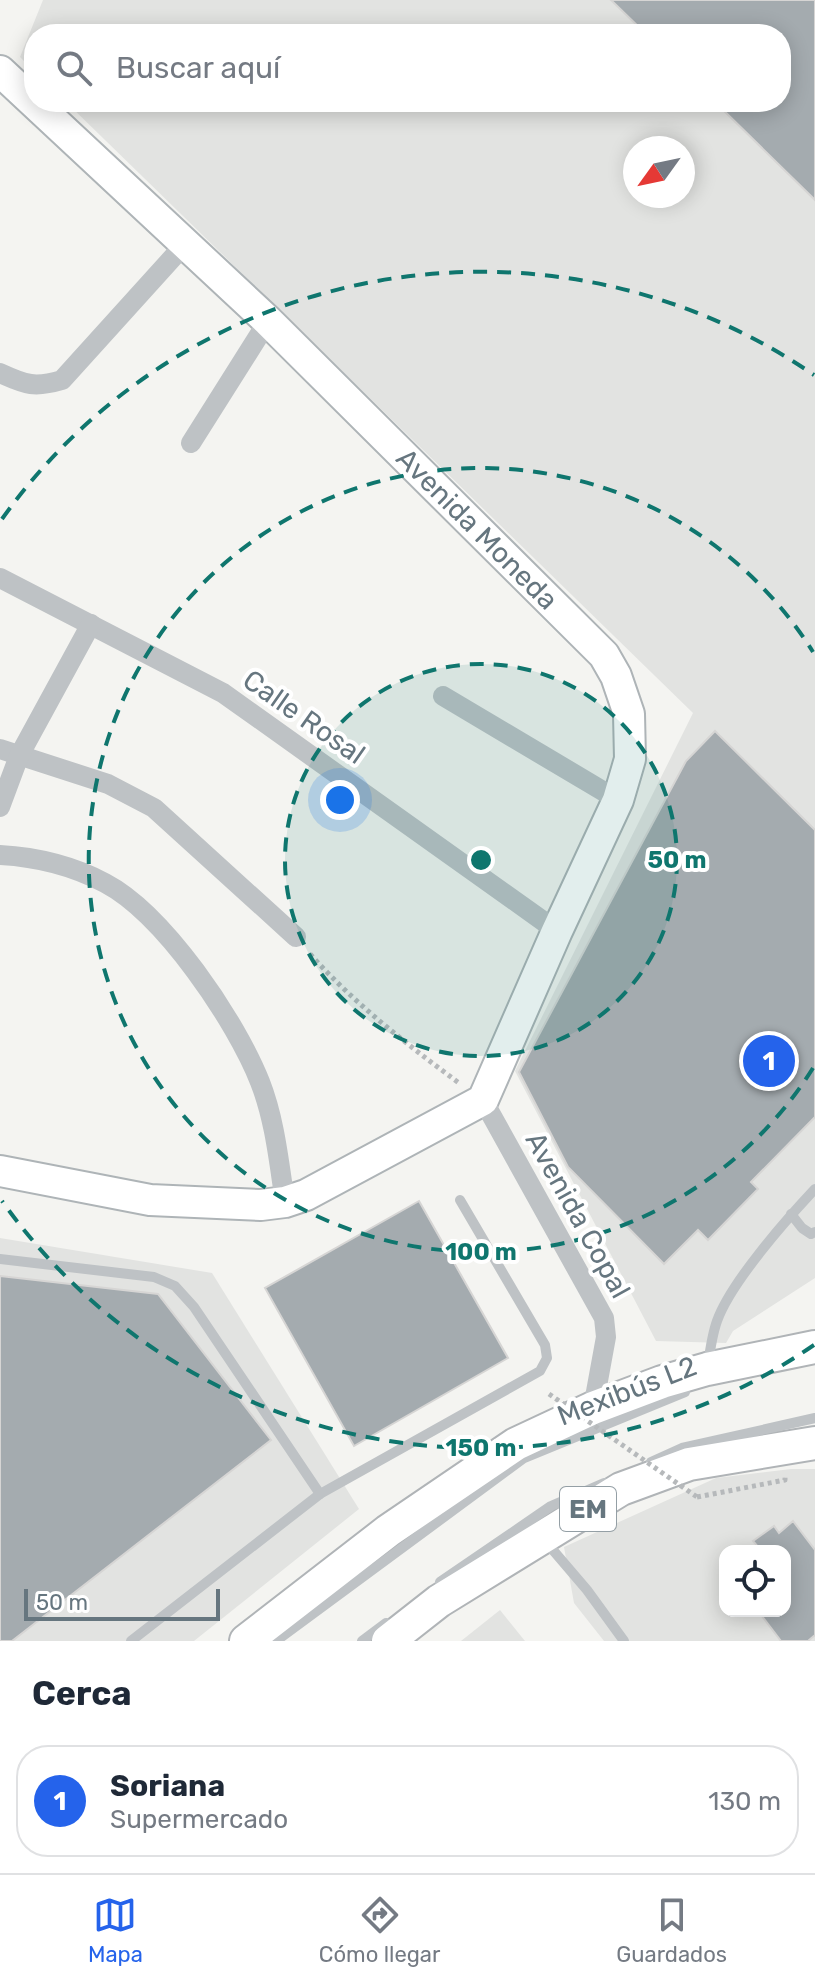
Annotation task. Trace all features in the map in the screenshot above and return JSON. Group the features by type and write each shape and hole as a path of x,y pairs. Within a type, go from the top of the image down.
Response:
{"main road":[{"name":"Avenida Moneda","path":"0,71 24,93"},
{"name":"Avenida Moneda","path":"44,112 268,321 604,655 616,676 629,714 630,759 618,800 483,1100"},
{"path":"0,1171 150,1200 261,1205 285,1202 306,1195 483,1100"},
{"path":"246,1641 388,1531 516,1444 593,1408 662,1382 713,1378 813,1346"},
{"name":"EM","path":"393,1627 621,1489 689,1464 814,1438"}],"street":[{"path":"0,373 41,386 62,380 185,244"},
{"path":"191,443 268,321"},
{"name":"Calle Rosal","path":"0,578 223,693 557,931"},
{"path":"0,807 9,752 91,624"},
{"path":"443,696 618,800"},
{"path":"9,752 108,784 154,808 296,937"},
{"path":"0,855 49,861 106,883 148,915 190,962 231,1026 261,1083 273,1130 285,1202"},
{"name":"Avenida Copal","path":"483,1100 604,1318 606,1337 593,1408"}],"lane":[{"path":"713,1378 713,1334 729,1296 791,1214 815,1189"},
{"path":"131,1641 320,1494 540,1371 547,1358 545,1345 460,1200"},
{"path":"791,1214 802,1228 811,1234 815,1232"},
{"path":"0,1259 154,1277 175,1286 194,1307 320,1494"},
{"name":"Mexibús L2","path":"276,1641 524,1458 713,1378 763,1369"},
{"path":"639,1467 682,1448 814,1438"},
{"path":"434,1587 551,1506 610,1480"},
{"path":"542,1538 587,1590 624,1641"},
{"path":"362,1641 393,1627"}],"path":[{"path":"296,937 340,988 373,1017 483,1100"},
{"path":"549,1394 697,1497"}],"shaded area":[{"path":"43,0 815,0 815,1278 733,1331 726,1343 656,1341 515,1071 693,713 76,112 791,112 791,24 33,24"},
{"path":"0,1238 212,1273 359,1509 194,1641 0,1641"},
{"path":"815,1469 815,1641 604,1641 574,1603 564,1547 716,1478"},
{"path":"500,1610 525,1641 461,1641"}],"building":[{"path":"611,0 815,0 815,200 725,112 791,112 791,24 636,24"},
{"path":"715,731 815,830 815,1117 751,1182 758,1189 708,1240 698,1230 664,1264 568,1167 519,1072 686,761"},
{"path":"419,1201 508,1358 354,1446 265,1288"},
{"path":"0,1276 158,1294 271,1440 12,1641 0,1641"},
{"path":"793,1521 815,1550 815,1635 808,1641 781,1641 763,1617 791,1617 791,1545 756,1545 753,1541 774,1526 779,1533"}],"place":[{"name":"Soriana","path":"769,1061"}]}
